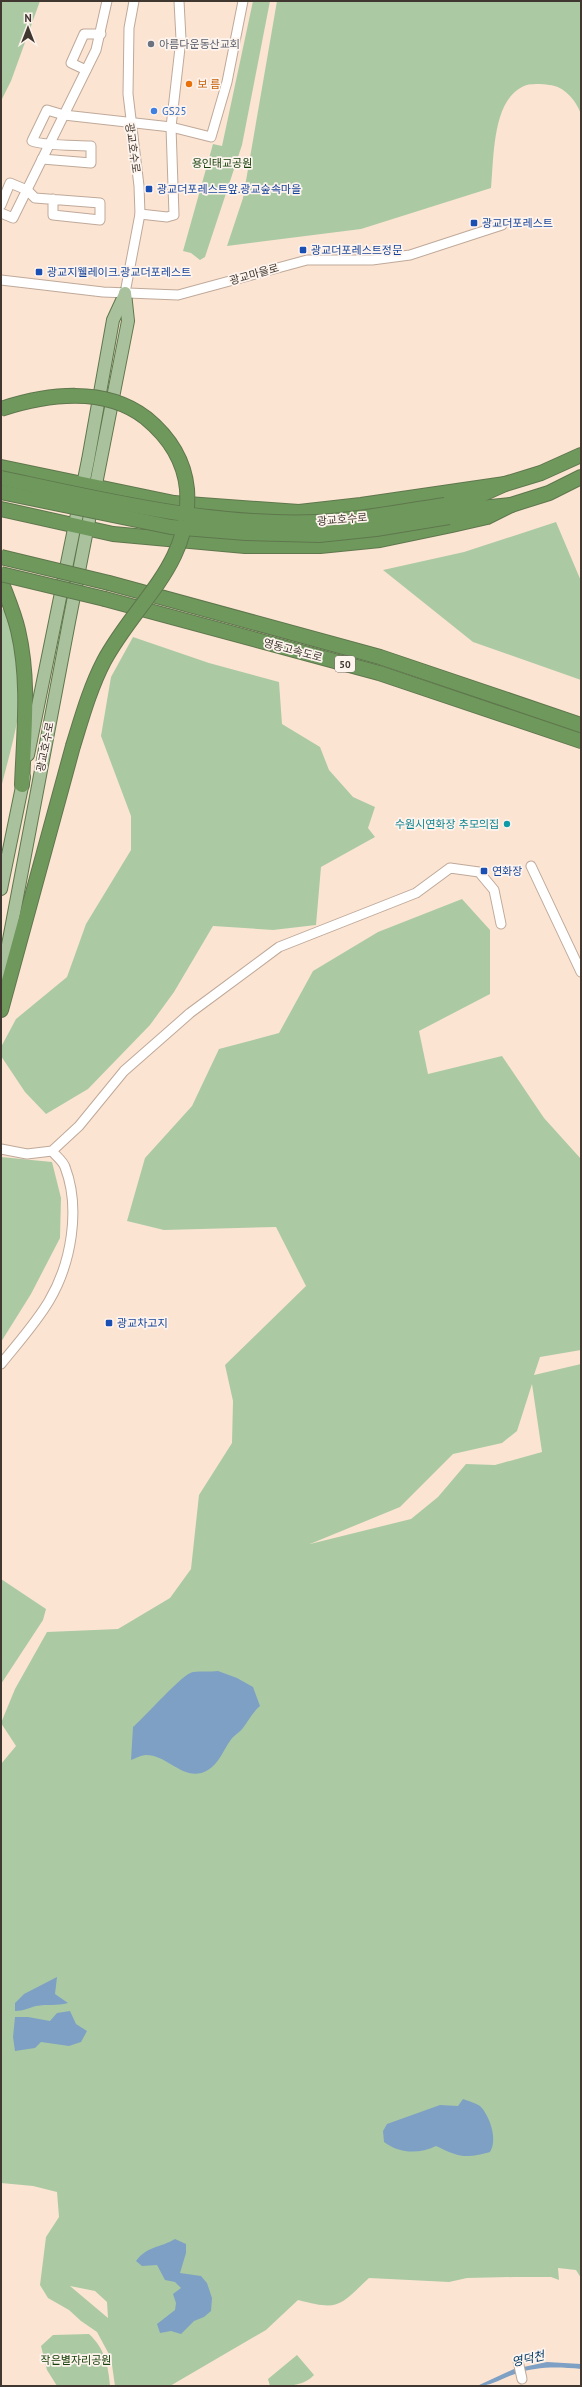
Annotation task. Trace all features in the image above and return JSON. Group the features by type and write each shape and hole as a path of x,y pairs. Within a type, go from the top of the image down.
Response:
{"highway":[{"path":"1,409 39,399 65,396 94,396 115,401 139,414 156,426 169,441 179,457 186,475 187,518 182,539 175,556 154,590 124,629 104,662 87,701 73,746 1,1010"},
{"name":"광교호수로","path":"1,492 171,527 319,535 376,529 447,511 505,484 542,473 581,455"},
{"path":"1,466 174,503 299,512 360,505 505,484"},
{"name":"광교호수로","path":"1,478 174,513 248,520 316,522 370,516 511,505 549,493 581,477"},
{"path":"1,510 81,528 167,540 230,545 320,546 380,540 452,525 487,517 511,505"},
{"name":"영동고속도로","path":"1,557 109,583 380,657 581,725"},
{"name":"영동고속도로","path":"1,574 105,599 379,673 581,741"},
{"path":"1,581 18,629 22,651 25,689 22,785"}],"main road":[{"name":"광교호수로","path":"1,982 81,528 82,483 113,320 125,293"},
{"name":"광교호수로","path":"1,889 22,785 81,528 96,486 128,321 125,293"}],"street":[{"path":"1,213 13,218 51,143 96,50 101,34 107,1"},
{"name":"광교호수로","path":"125,293 140,214 130,121 128,50 134,1"},
{"path":"140,214 167,217 174,215 171,127 181,39 179,1"},
{"path":"42,159 91,163 91,146 51,143 40,145 32,141 47,110 64,115 130,121 171,127 211,137 227,82 243,1"},
{"path":"86,70 71,63 73,57 84,34 101,34"},
{"path":"1,205 10,183 27,190 35,198 53,199 100,203 100,220 53,215 53,199"},
{"name":"광교마을로","path":"1,280 125,293 178,295 307,260 393,258 410,255 502,224"},
{"path":"531,866 581,972"},
{"path":"1,1149 27,1154 52,1151 79,1126 130,1066 190,1013 279,947 416,893 450,868 479,872 494,890 501,924"},
{"path":"1,1364 49,1300 63,1268 72,1236 72,1194 65,1166 52,1151"},
{"path":"518,2361 522,2379"}],"green space":[{"path":"1,1 40,1 11,81 1,101"},
{"name":"용인태교공원","path":"253,1 270,1 242,145 205,257 200,260 191,253 183,251 213,144 222,146"},
{"path":"277,1 581,1 581,114 573,99 560,88 542,84 532,84 522,87 512,94 505,105 500,118 494,147 491,188 361,229 227,246 243,198"},
{"path":"556,522 581,581 581,680 473,642 383,570 464,552"},
{"path":"1,609 6,610 13,636 18,663 20,703 1,788"},
{"path":"133,637 209,663 279,682 282,724 320,747 329,770 353,797 375,807 368,828 375,837 321,867 316,925 273,930 213,926 174,992 150,1025 88,1089 46,1114 25,1092 1,1056 1,1047 16,1019 67,977 86,924 131,850 131,816 101,736 111,677"},
{"path":"462,899 490,930 490,994 419,1031 428,1074 502,1056 544,1118 581,1159 581,1350 540,1357 534,1375 581,1364 581,2278 576,2270 558,2268 559,2280 551,2277 514,2277 467,2278 449,2282 369,2278 351,2295 338,2304 323,2305 298,2300 266,2330 170,2386 115,2386 111,2358 97,2332 81,2321 69,2310 48,2298 40,2285 46,2237 59,2217 57,2192 33,2186 1,2183 1,1764 16,1746 1,1723 15,1689 47,1632 118,1629 170,1598 191,1569 199,1495 232,1443 233,1401 225,1365 306,1286 276,1227 164,1230 127,1221 145,1158 192,1106 219,1049 279,1033 313,971 378,932","holes":["532,1384 542,1452 495,1465 466,1464 438,1497 411,1519 310,1544 400,1507 453,1454 502,1443 517,1431","70,2286 95,2291 107,2302 108,2318"]},
{"path":"1,1157 52,1162 61,1198 60,1238 31,1294 1,1342"},
{"path":"1,1579 46,1609 43,1620 1,1684"},
{"name":"작은별자리공원","path":"89,2334 99,2346 105,2358 110,2386 57,2386 47,2370 41,2346 53,2335"},
{"path":"297,2355 314,2375 310,2379 300,2384 270,2386 268,2379"}],"water":[{"path":"218,1671 237,1678 253,1687 260,1706 243,1728 231,1739 215,1764 208,1770 192,1774 154,1756 144,1755 131,1760 133,1727 188,1674 193,1672"},
{"path":"57,1977 55,1994 68,2003 36,2006 15,2011 15,2003 24,1994"},
{"path":"70,2011 76,2024 87,2031 81,2042 69,2046 41,2042 35,2048 15,2051 13,2037 15,2017 28,2017 50,2021 57,2013"},
{"path":"463,2099 480,2106 484,2110 490,2122 493,2135 490,2152 474,2156 462,2156 436,2146 430,2149 410,2152 396,2149 384,2142 383,2131 387,2124 440,2105 458,2106"},
{"path":"175,2239 186,2244 186,2253 180,2273 201,2276 207,2283 212,2298 211,2311 204,2317 194,2321 181,2334 171,2331 160,2333 157,2324 175,2310 176,2303 173,2294 181,2288 175,2282 165,2280 157,2265 142,2266 136,2261 145,2252"},
{"path":"547,2362 581,2364 581,2369 540,2368 523,2371 487,2385 477,2386 514,2369"}],"place":[{"name":"아름다운동산교회","path":"151,44"},
{"name":"보 름","path":"189,84"},
{"name":"GS25","path":"154,111"},
{"name":"광교더포레스트앞.광교숲속마을","path":"149,189"},
{"name":"광교더포레스트","path":"474,223"},
{"name":"광교더포레스트정문","path":"303,250"},
{"name":"광교지웰레이크.광교더포레스트","path":"39,272"},
{"name":"수원시연화장 추모의집","path":"507,824"},
{"name":"연화장","path":"484,871"},
{"name":"광교차고지","path":"109,1323"}],"water label":[{"name":"영덕천","path":"528,2359"}]}
